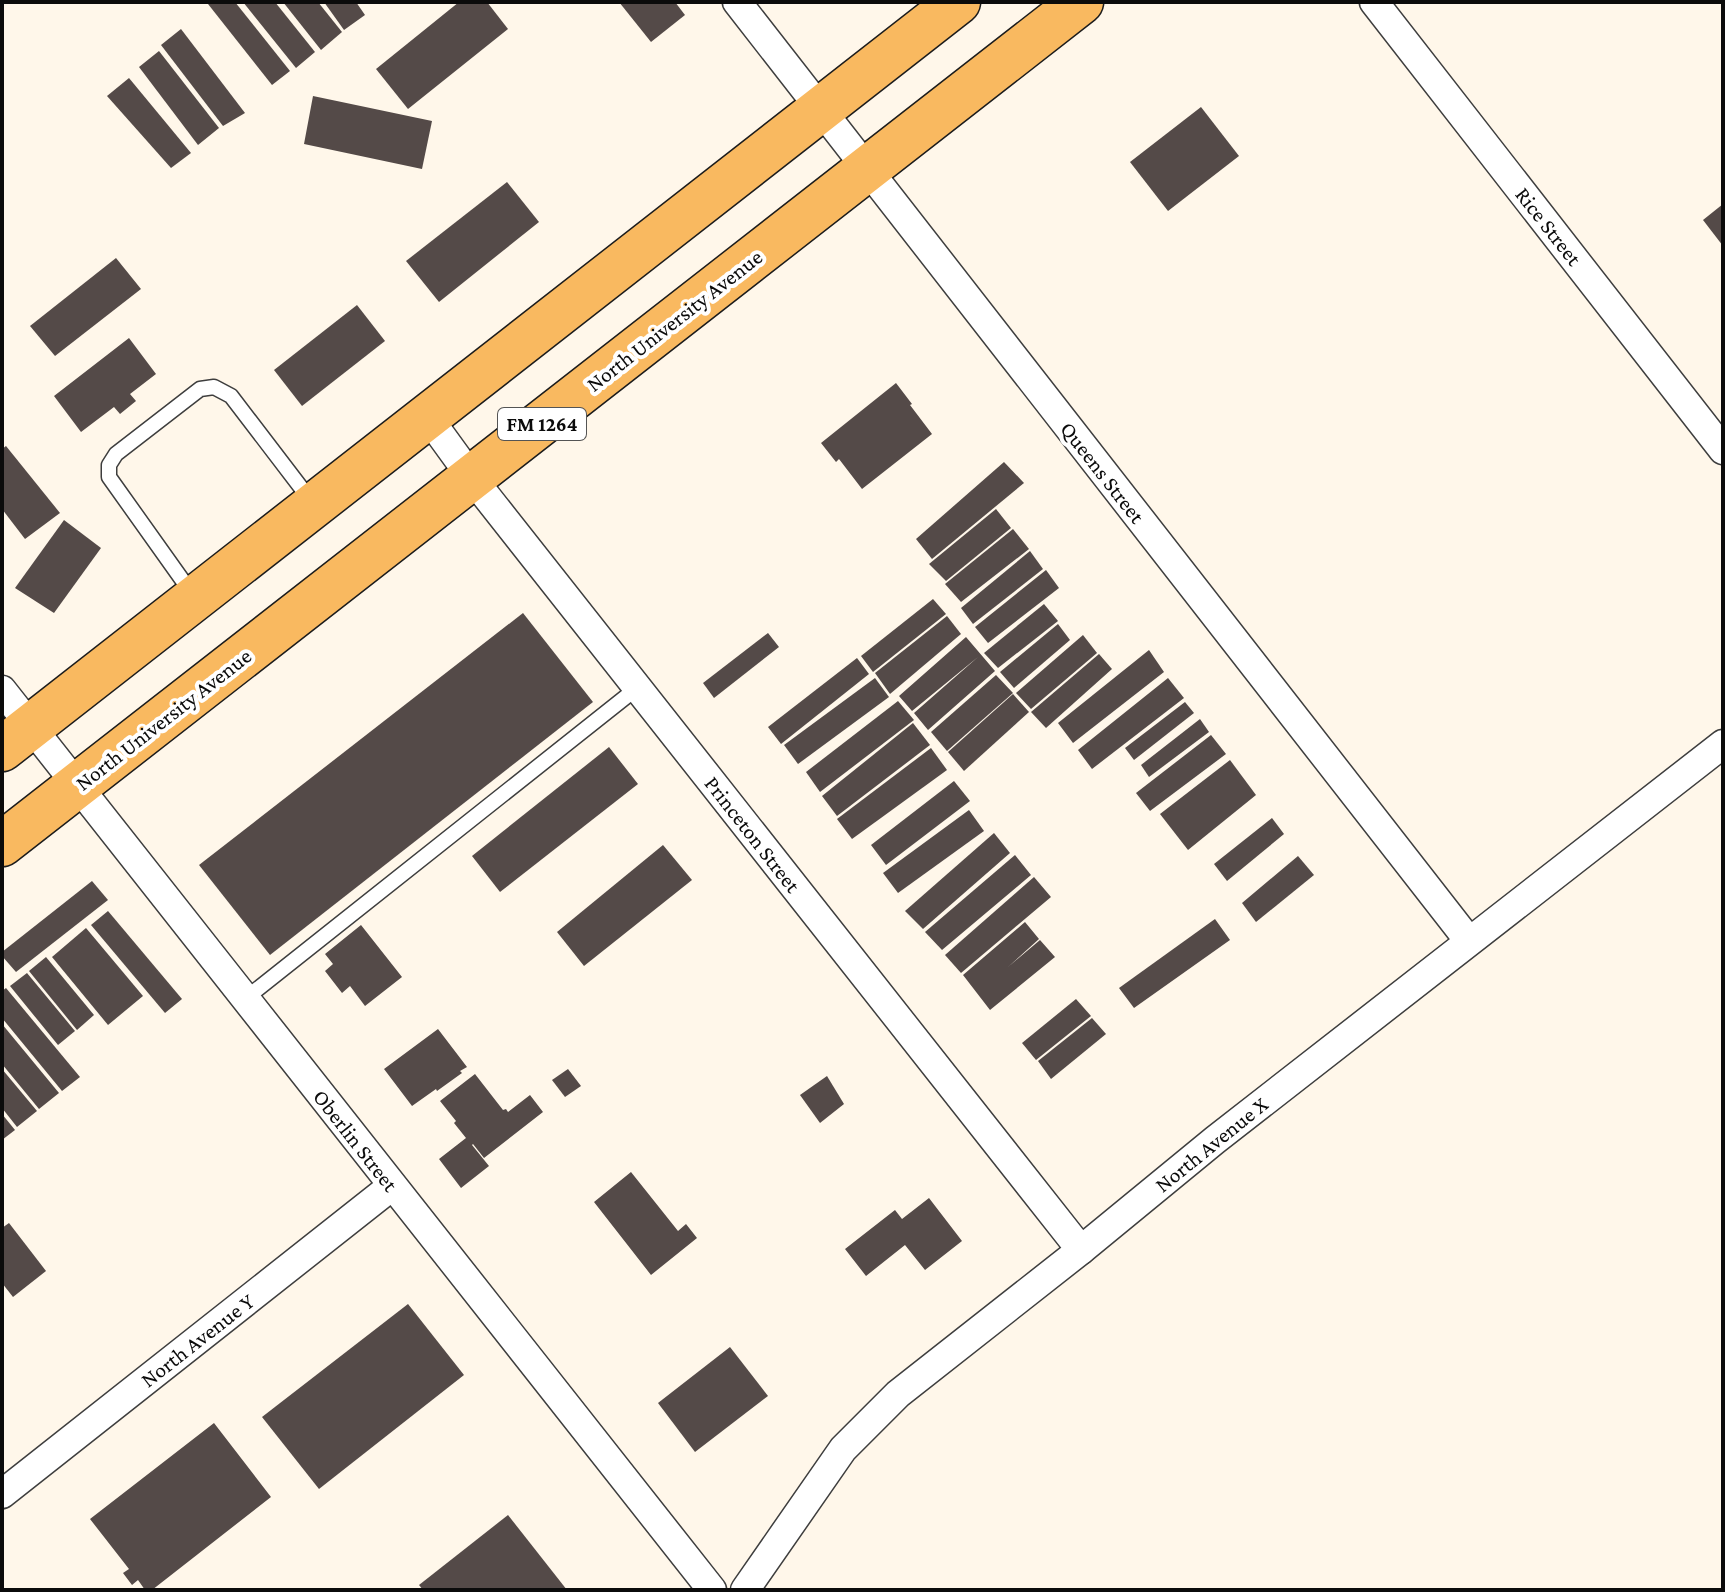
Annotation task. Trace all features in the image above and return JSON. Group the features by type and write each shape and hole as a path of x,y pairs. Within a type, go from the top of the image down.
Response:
{"main road":[{"path":"16,738 958,2"},
{"name":"North University Avenue","path":"2,844 1081,2"}],"street":[{"name":"Queens Street","path":"737,2 1469,941"},
{"name":"Rice Street","path":"1374,2 1723,450"},
{"name":"Princeton Street","path":"427,416 472,478 1081,1250"},
{"name":"Oberlin Street","path":"2,690 16,738 77,786 712,1590"},
{"name":"North Avenue X","path":"745,1590 843,1449 898,1394 1215,1140 1723,744"},
{"name":"North Avenue Y","path":"2,1494 392,1186"}],"lane":[{"path":"195,598 109,477 109,465 116,454 200,389 214,387 231,396 314,506"},
{"path":"245,999 637,688"}],"building":[{"path":"235,2 290,71 272,85 208,4"},
{"path":"243,2 275,2 315,52 296,68"},
{"path":"283,2 318,2 342,32 321,50"},
{"path":"324,2 356,2 365,15 344,30"},
{"path":"459,2 487,2 508,29 408,109 376,69"},
{"path":"619,2 675,2 685,15 651,42"},
{"path":"181,29 245,113 223,126 161,45"},
{"path":"159,51 219,128 198,145 139,67"},
{"path":"129,78 191,153 171,168 107,96"},
{"path":"313,96 432,121 422,169 304,144"},
{"path":"1201,107 1239,156 1168,211 1130,162"},
{"path":"507,182 539,222 439,302 406,261"},
{"path":"1723,204 1723,246 1703,220"},
{"path":"116,258 141,289 55,356 30,326"},
{"path":"357,305 385,341 302,406 274,370"},
{"path":"129,338 156,374 130,394 136,401 120,414 114,407 81,432 54,396"},
{"path":"896,383 932,434 862,489 839,459 836,462 821,443"},
{"path":"6,446 60,513 25,539 2,509 2,449"},
{"path":"1004,462 1024,483 932,559 916,539"},
{"path":"996,509 1011,528 946,581 929,564"},
{"path":"64,520 101,548 54,613 15,588"},
{"path":"1013,529 1029,549 961,602 945,584"},
{"path":"1030,551 1043,569 973,624 961,608"},
{"path":"1046,570 1059,588 988,643 975,627"},
{"path":"933,599 946,614 873,672 861,656"},
{"path":"1044,604 1058,621 998,668 984,653"},
{"path":"523,613 593,702 270,955 199,865"},
{"path":"947,616 961,634 890,694 875,673"},
{"path":"1058,624 1070,640 1014,688 1000,672"},
{"path":"768,633 779,647 714,698 703,683"},
{"path":"1083,635 1097,653 1031,709 1016,693"},
{"path":"966,637 995,671 928,730 914,713 978,657 912,711 899,696"},
{"path":"1149,650 1164,672 1073,743 1058,723"},
{"path":"1099,654 1112,669 1046,728 1031,712"},
{"path":"857,658 869,674 781,744 768,727"},
{"path":"996,675 1013,693 947,751 931,732"},
{"path":"875,678 889,697 798,764 784,745"},
{"path":"1168,678 1184,698 1092,769 1078,750"},
{"path":"1013,694 1029,712 964,771 948,752"},
{"path":"898,701 914,720 820,792 806,772"},
{"path":"1185,702 1194,713 1134,760 1125,748"},
{"path":"1200,719 1209,732 1149,777 1141,765"},
{"path":"913,723 930,745 837,816 822,796"},
{"path":"1211,735 1226,754 1150,811 1136,793"},
{"path":"609,747 638,784 500,892 472,856"},
{"path":"931,748 947,770 852,839 837,819"},
{"path":"1230,760 1256,795 1188,850 1160,814"},
{"path":"954,781 970,801 886,865 871,845"},
{"path":"969,810 984,831 898,893 883,873"},
{"path":"1272,818 1284,834 1227,881 1214,864"},
{"path":"994,833 1010,853 923,929 905,911"},
{"path":"663,845 692,880 584,966 557,932"},
{"path":"1015,855 1031,875 942,950 925,932"},
{"path":"1298,856 1314,875 1256,922 1242,903"},
{"path":"1034,877 1051,897 961,973 945,955"},
{"path":"92,881 108,900 16,972 2,952"},
{"path":"108,911 182,999 165,1013 91,925"},
{"path":"1215,919 1230,940 1134,1008 1119,988"},
{"path":"1025,922 1039,939 1008,967 1040,940 1055,957 990,1010 963,975"},
{"path":"361,925 402,977 365,1006 350,986 342,993 325,971 333,964 325,954"},
{"path":"86,928 143,996 108,1025 52,957"},
{"path":"46,957 94,1015 77,1030 29,971"},
{"path":"27,973 75,1031 58,1045 10,986"},
{"path":"6,988 80,1077 62,1091 2,1018 2,991"},
{"path":"1076,999 1091,1016 1036,1060 1022,1043"},
{"path":"1092,1018 1106,1034 1051,1079 1038,1061"},
{"path":"2,1024 59,1093 39,1109 2,1064"},
{"path":"438,1029 467,1067 412,1106 384,1069"},
{"path":"2,1069 37,1111 17,1127 2,1108"},
{"path":"568,1069 581,1086 565,1097 552,1080"},
{"path":"475,1074 503,1110 508,1112 530,1095 543,1112 484,1158 473,1144 489,1166 461,1188 439,1159 466,1138 440,1101"},
{"path":"827,1076 844,1104 820,1123 800,1095"},
{"path":"2,1114 15,1130 2,1140"},
{"path":"631,1172 678,1231 686,1224 697,1238 651,1275 594,1202"},
{"path":"929,1198 962,1241 925,1270 905,1245 866,1276 845,1249 895,1210 902,1219"},
{"path":"9,1223 46,1271 13,1297 2,1283 2,1228"},
{"path":"408,1304 464,1375 319,1489 262,1417"},
{"path":"730,1347 768,1396 695,1452 658,1403"},
{"path":"214,1423 271,1497 152,1590 145,1590 138,1580 132,1585 123,1573 129,1569 90,1519"},
{"path":"508,1515 567,1590 423,1590 419,1585"}]}
